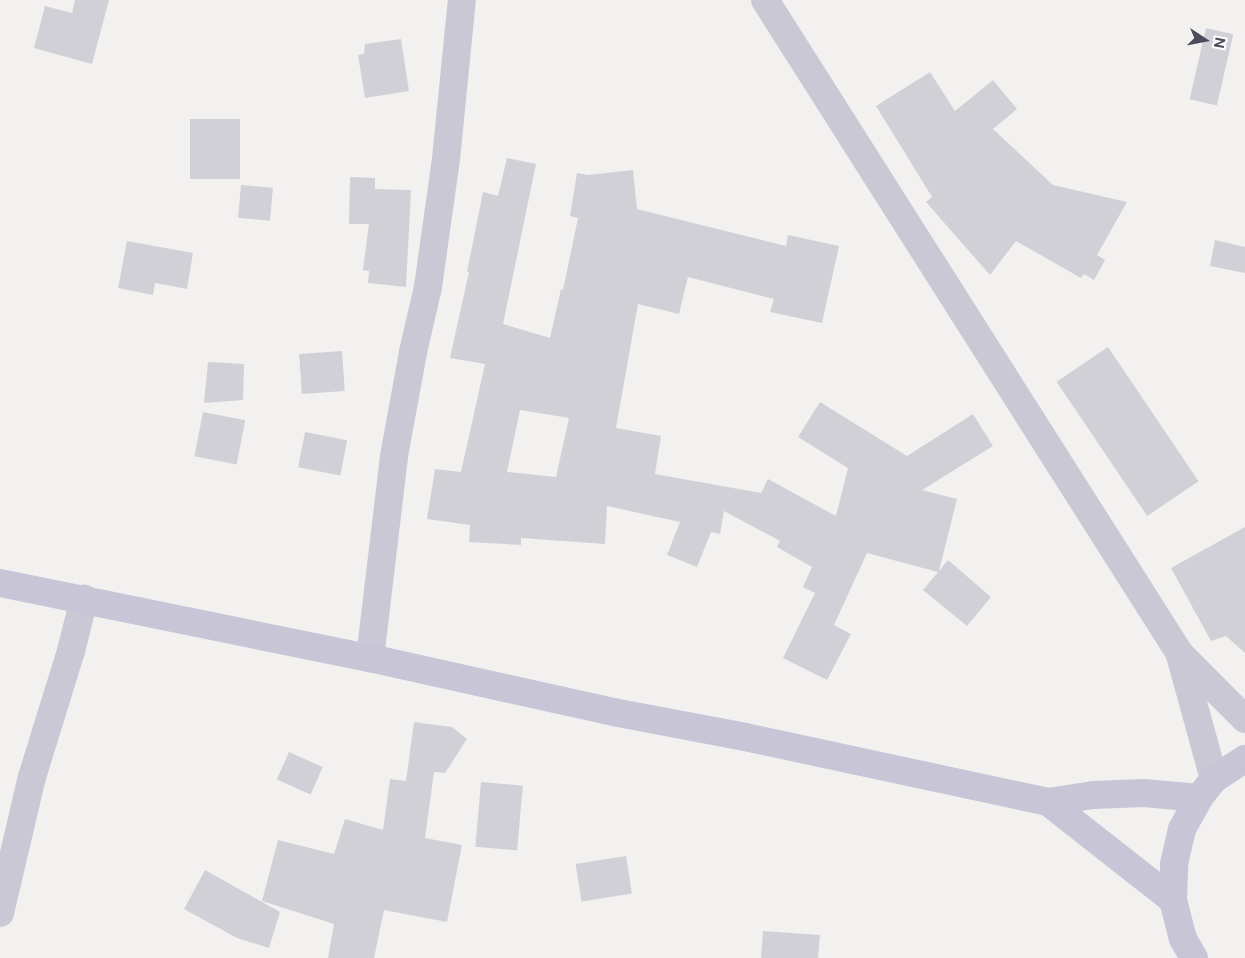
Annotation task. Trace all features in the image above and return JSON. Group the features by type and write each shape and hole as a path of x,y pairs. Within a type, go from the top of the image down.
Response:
{"main road":[{"path":"0,582 370,658 613,712 745,737 1048,802 1093,794 1144,793 1207,788"},
{"path":"1194,958 1183,939 1173,900 1176,855 1182,829 1207,788 1245,759"},
{"path":"1048,802 1173,900"}],"street":[{"path":"370,658 394,456 413,352 428,287 446,159 462,0"},
{"path":"765,0 1180,654 1245,719"},
{"path":"0,913 32,777 69,659 84,599"},
{"path":"1180,654 1207,788"}],"building":[{"path":"75,0 109,0 92,64 34,48 45,6 72,13"},
{"path":"1206,28 1233,34 1217,105 1190,99"},
{"path":"401,39 409,91 365,98 358,55 364,54 365,44"},
{"path":"930,72 955,111 993,80 1017,109 993,129 1053,185 1127,202 1097,255 1105,260 1094,280 1084,274 1081,278 1016,241 990,275 926,202 932,197 876,106"},
{"path":"190,119 240,119 240,179 190,179"},
{"path":"507,158 536,164 503,324 550,338 561,289 563,290 578,218 570,216 577,173 588,175 633,170 637,209 786,246 788,235 839,246 822,323 770,312 774,299 688,277 679,314 638,304 616,428 661,436 655,474 761,493 768,479 836,516 848,468 798,437 820,402 907,456 973,414 993,446 922,490 957,499 939,571 948,560 991,597 967,626 923,590 938,572 867,553 834,625 851,634 827,680 783,658 815,593 803,587 812,567 777,547 780,541 724,511 720,534 711,532 697,567 667,555 680,522 607,506 605,544 521,538 521,545 469,542 470,525 427,519 435,469 461,472 485,364 450,358 469,272 467,272 483,192 498,196","holes":["520,410 569,418 556,477 507,472"]},
{"path":"350,177 375,178 375,189 411,190 406,287 368,283 369,271 363,270 369,224 349,224"},
{"path":"241,185 273,188 270,221 238,218"},
{"path":"1215,240 1245,247 1245,273 1210,266"},
{"path":"127,241 193,253 187,289 155,283 153,295 118,288"},
{"path":"1108,347 1199,481 1147,516 1057,382"},
{"path":"342,351 345,391 302,394 299,354"},
{"path":"208,362 244,364 243,400 204,403"},
{"path":"203,412 245,420 237,464 194,456"},
{"path":"305,432 347,440 340,476 298,467"},
{"path":"1245,527 1245,653 1226,636 1211,641 1171,568"},
{"path":"414,722 452,727 467,739 445,773 434,772 425,838 462,845 447,922 384,910 374,958 328,958 334,924 262,901 278,840 334,854 345,819 383,830 390,779 406,781"},
{"path":"289,752 323,767 311,794 277,779"},
{"path":"481,782 523,786 517,850 475,847"},
{"path":"626,856 632,894 582,902 576,864"},
{"path":"205,870 280,912 269,948 237,938 184,909"},
{"path":"763,931 820,935 818,958 761,958"}]}
